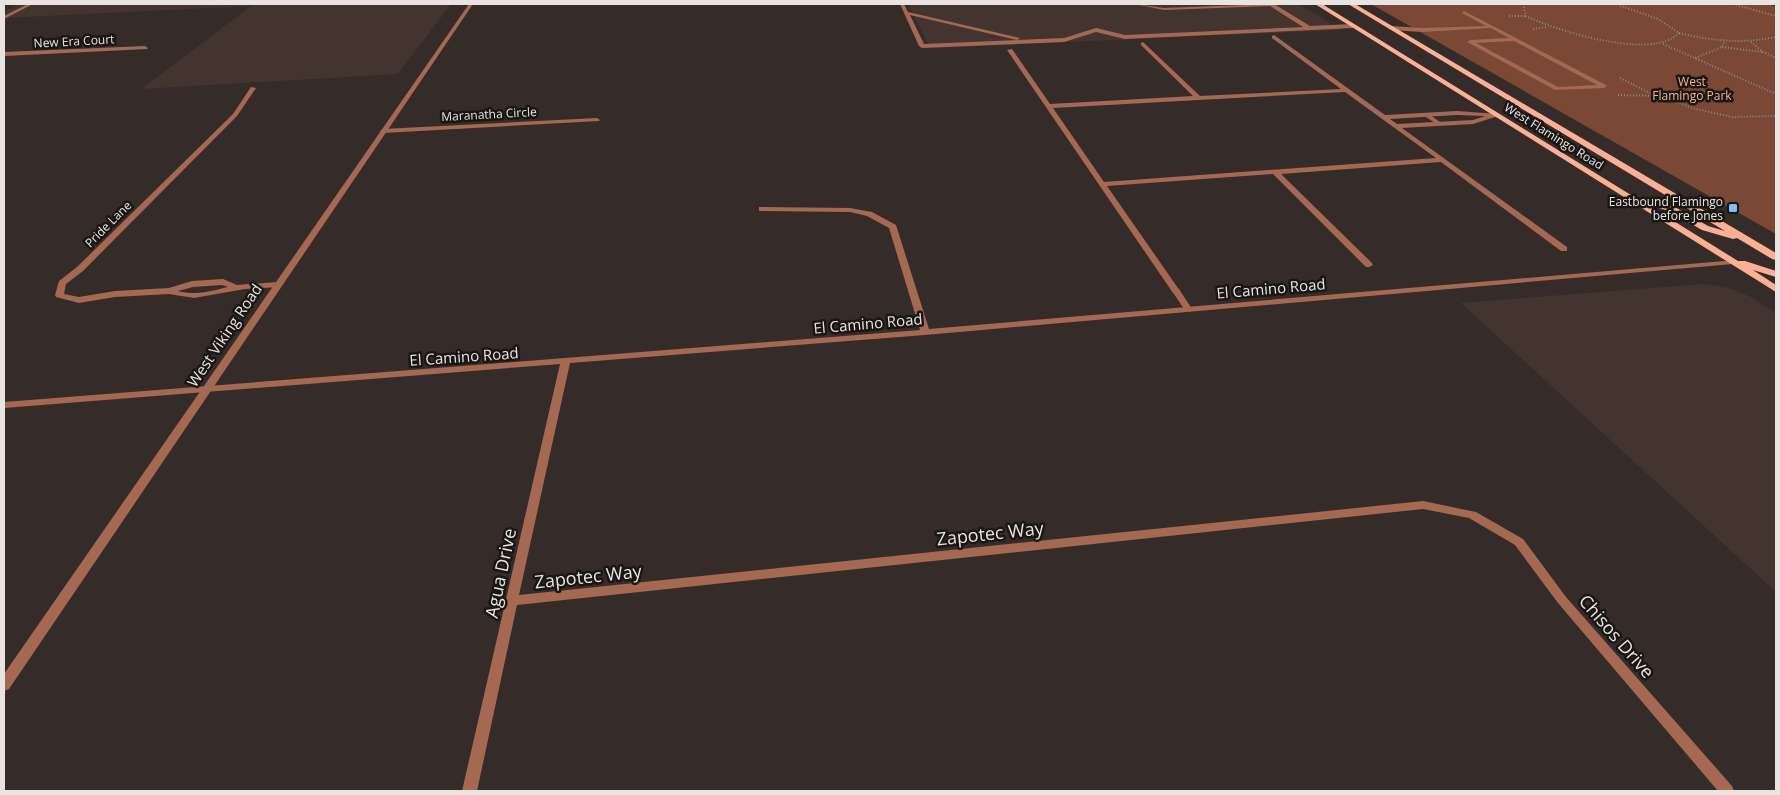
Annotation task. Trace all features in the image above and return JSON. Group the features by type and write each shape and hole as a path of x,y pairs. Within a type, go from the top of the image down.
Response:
{"main road":[{"name":"West Flamingo Road","path":"1318,4 1776,289"},
{"name":"West Flamingo Road","path":"1351,4 1776,257"},
{"path":"1370,25 1392,28"},
{"path":"1353,26 1380,32 1449,70 1466,73"},
{"path":"1628,197 1672,208 1705,228 1745,238"},
{"path":"1733,262 1749,264 1776,274"}],"street":[{"path":"4,18 31,4"},
{"name":"West Viking Road","path":"4,685 471,4"},
{"path":"902,4 922,46 1064,40 1096,30 1125,37 1353,26"},
{"path":"1137,4 1164,9 1271,4 1309,28"},
{"path":"1464,12 1604,86 1557,89 1470,42 1514,39"},
{"path":"906,13 1030,41"},
{"path":"1392,28 1412,24 1479,21"},
{"path":"1392,28 1422,30 1490,27"},
{"path":"1274,38 1564,249"},
{"path":"1143,44 1198,98"},
{"name":"New Era Court","path":"4,54 145,48"},
{"path":"1010,50 1188,309"},
{"name":"Pride Lane","path":"253,88 234,116 80,269 62,283 59,295 78,300 115,294 170,291 181,296 214,294 235,287 277,285"},
{"path":"1049,106 1347,90"},
{"path":"1384,117 1457,113 1496,115"},
{"path":"1425,114 1440,124"},
{"path":"1396,126 1473,122 1496,115"},
{"name":"Maranatha Circle","path":"383,131 597,120"},
{"path":"1102,184 1443,160"},
{"path":"1275,172 1369,265"},
{"path":"762,209 850,210 869,214 893,227 925,332"},
{"name":"El Camino Road","path":"4,405 206,388 565,362 1733,262"},
{"name":"Agua Drive","path":"470,791 565,362"},
{"name":"Zapotec Way","path":"512,601 1423,505 1472,514"},
{"name":"Chisos Drive","path":"1472,514 1518,542 1562,600 1727,791"}],"path":[{"path":"1523,4 1526,16 1538,23 1556,29 1614,41 1661,43 1671,41 1679,33"},
{"path":"1616,4 1658,19 1679,33 1724,42 1750,42 1776,37"},
{"path":"1734,4 1776,16"},
{"path":"1722,46 1724,42"},
{"path":"1750,42 1763,52 1776,58"},
{"path":"1661,43 1776,94"},
{"path":"1695,58 1722,46 1763,52"},
{"path":"1614,95 1656,95 1692,108 1732,117 1776,116"}],"shaded area":[{"path":"19,4 451,4 398,74 141,89 251,6 4,18 4,12"},
{"path":"908,4 1299,4 1342,30 930,48"},
{"path":"1703,284 1726,287 1751,297 1776,313 1776,592 1461,303"}],"green space":[{"name":"West Flamingo Park","path":"1371,4 1768,4 1776,7 1776,234"}],"place":[{"name":"Eastbound Flamingo before Jones","path":"1733,208"}]}
